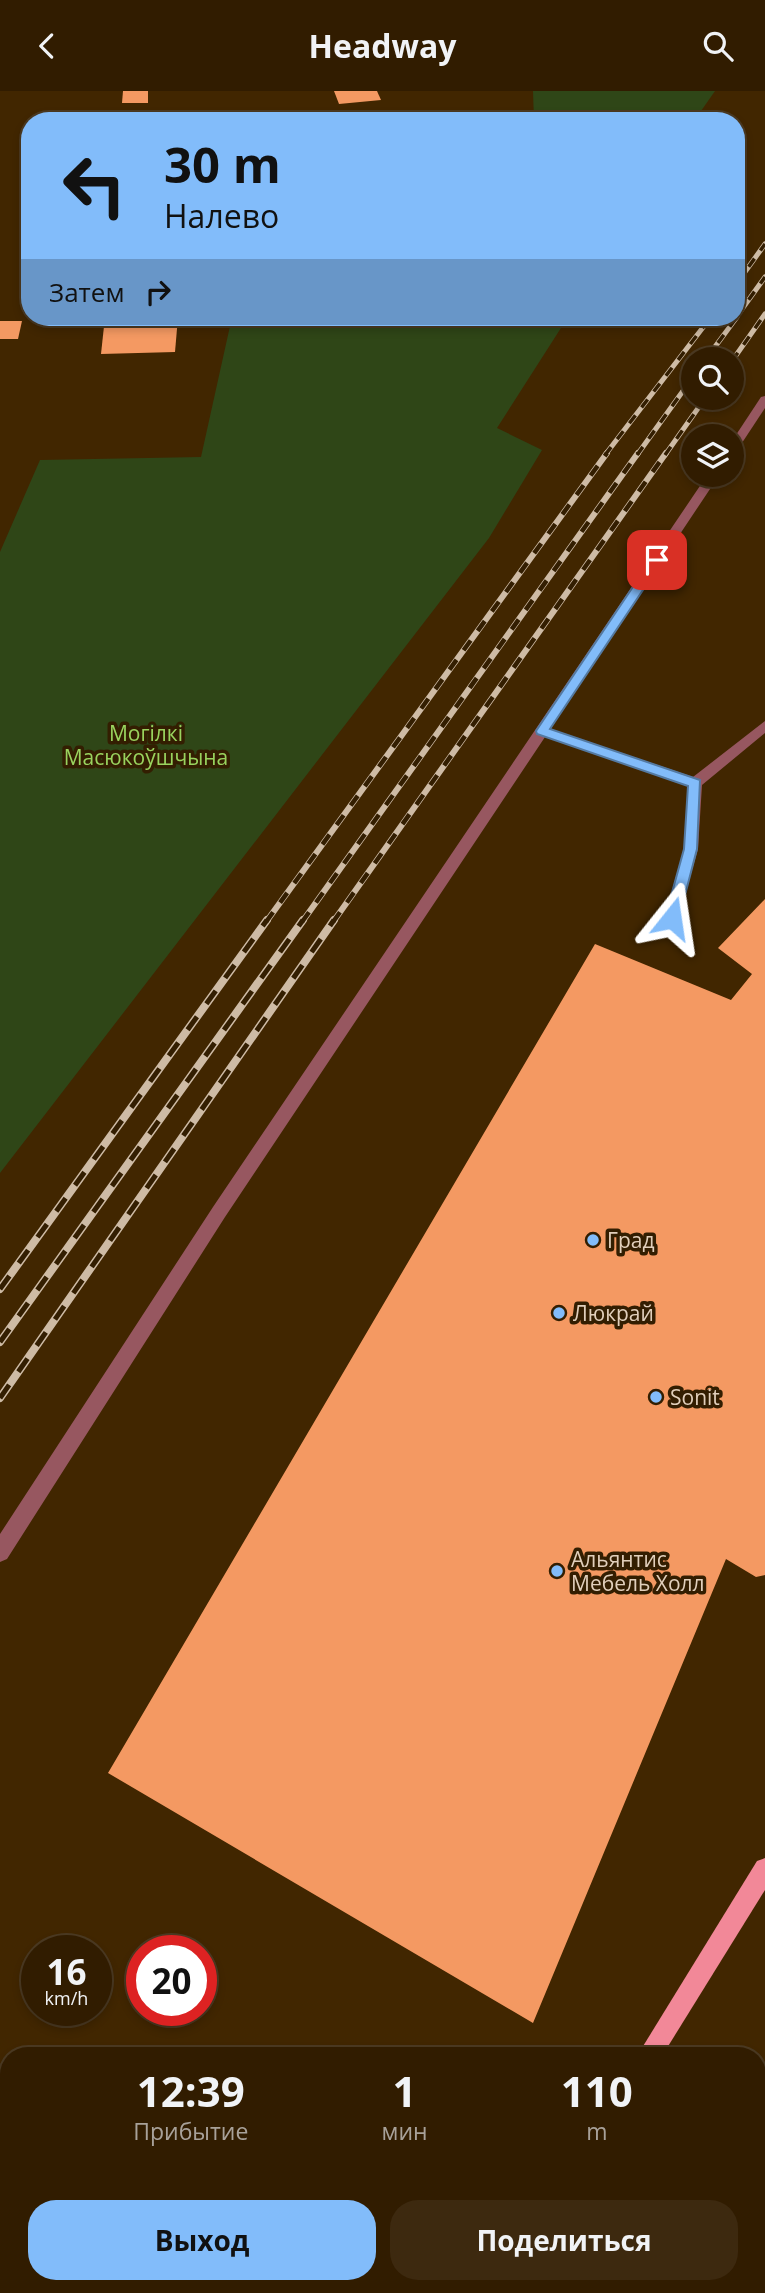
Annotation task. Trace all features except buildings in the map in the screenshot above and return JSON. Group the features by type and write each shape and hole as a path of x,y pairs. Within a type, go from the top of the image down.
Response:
{"main road":[{"path":"653,2047 765,1869"}],"lane":[{"path":"744,431 765,399"},
{"path":"0,1552 219,1212 705,487"},
{"path":"672,918 691,849 695,783 765,726"},
{"path":"542,731 695,783"}],"green space":[{"path":"533,91 715,91 700,112 534,112"},
{"name":"Могілкі Масюкоўшчына","path":"230,326 562,326 497,428 542,450 489,538 0,1173 0,552 40,460 201,457"}],"railway":[{"path":"745,272 765,244"},
{"path":"745,305 765,277"},
{"path":"742,347 765,314"},
{"path":"605,455 704,326"},
{"path":"715,347 730,326"},
{"path":"637,455 681,394"},
{"path":"665,455 697,410"},
{"path":"266,922 607,453"},
{"path":"302,922 638,453"},
{"path":"333,922 666,453"},
{"path":"0,1289 267,920"},
{"path":"0,1342 303,920"},
{"path":"0,1398 334,920"}],"place":[{"name":"Град","path":"593,1240"},
{"name":"Люкрай","path":"559,1313"},
{"name":"Sonit","path":"656,1397"},
{"name":"Альянтис Мебель Холл","path":"557,1571"}],"route":[{"path":"657,560 542,731 695,783 691,849 672,918"}]}
